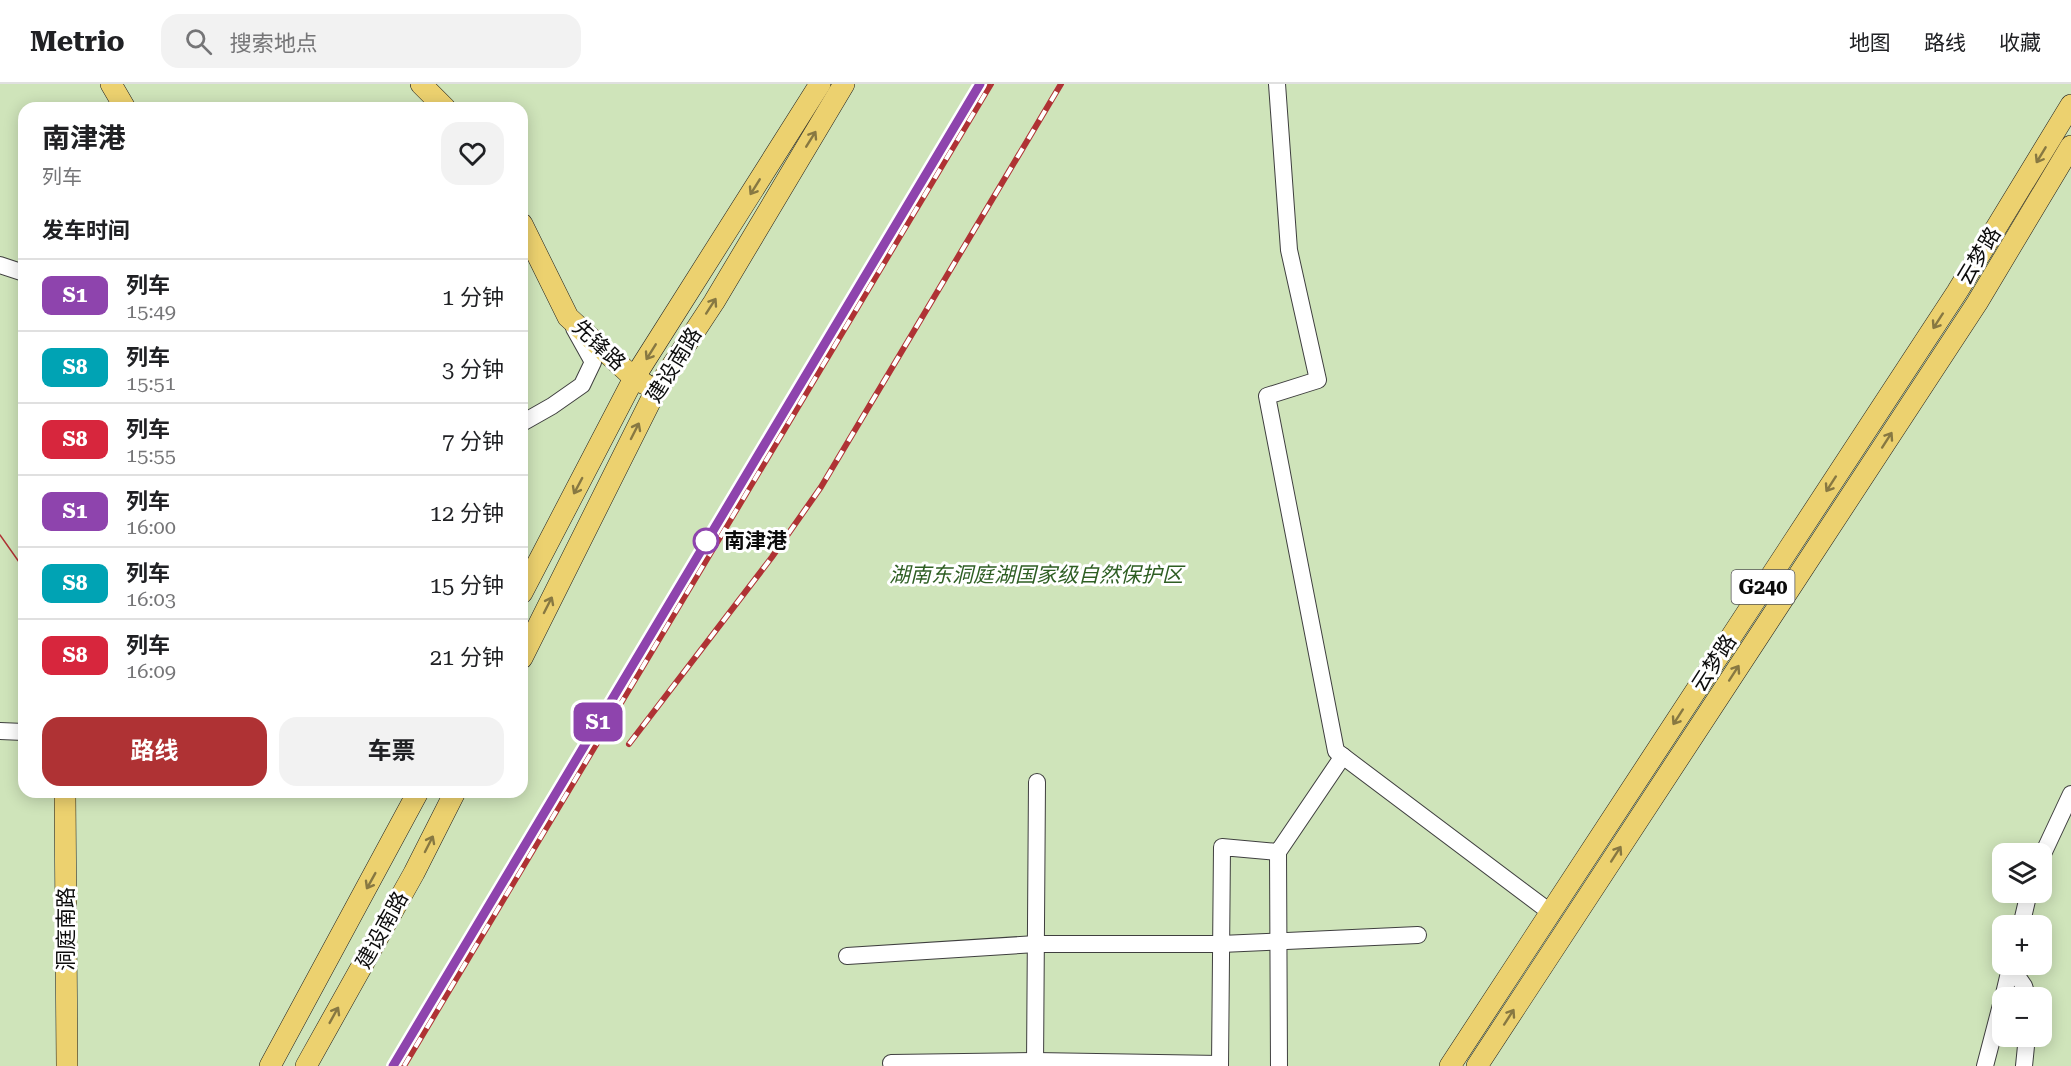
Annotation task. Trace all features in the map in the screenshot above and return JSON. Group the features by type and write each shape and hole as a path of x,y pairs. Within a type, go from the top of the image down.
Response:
{"main road":[{"path":"111,84 122,102"},
{"path":"421,84 439,102"},
{"name":"建设南路","path":"528,581 634,378 820,84"},
{"name":"建设南路","path":"528,646 656,390 714,302 844,84"},
{"name":"云梦路","path":"1450,1066 1957,292 2071,105"},
{"name":"G240","path":"1477,1066 1977,303 2071,147"},
{"name":"先锋路","path":"528,236 568,317 634,378 656,390"},
{"name":"洞庭南路","path":"65,798 66,1066"},
{"name":"建设南路","path":"270,1066 415,798"},
{"name":"建设南路","path":"306,1066 414,873 452,798"}],"street":[{"path":"1277,84 1289,250 1318,380 1267,396 1336,751 1550,912"},
{"path":"0,265 18,271"},
{"path":"528,420 582,385 593,363 568,317"},
{"path":"0,731 18,732"},
{"path":"1279,1066 1278,852 1343,756"},
{"path":"1035,1064 1037,782"},
{"path":"2048,843 2071,794"},
{"path":"891,1063 1220,1065 1222,847 1278,852"},
{"path":"847,956 1036,944 1221,944 1418,935"},
{"path":"1985,1066 1992,1040"},
{"path":"2024,1066 2026,1047"}],"green space":[{"name":"湖南东洞庭湖国家级自然保护区","path":"0,84 2071,84 2071,1066 0,1066"}],"tram line":[{"path":"0,535 18,560"}],"railway":[{"path":"393,1066 980,84"},
{"path":"404,1066 991,84"},
{"path":"629,744 772,557 821,487 1061,84"}],"train":[{"name":"S1","path":"393,1066 980,84"}],"place":[{"name":"南津港","path":"706,541"}]}
